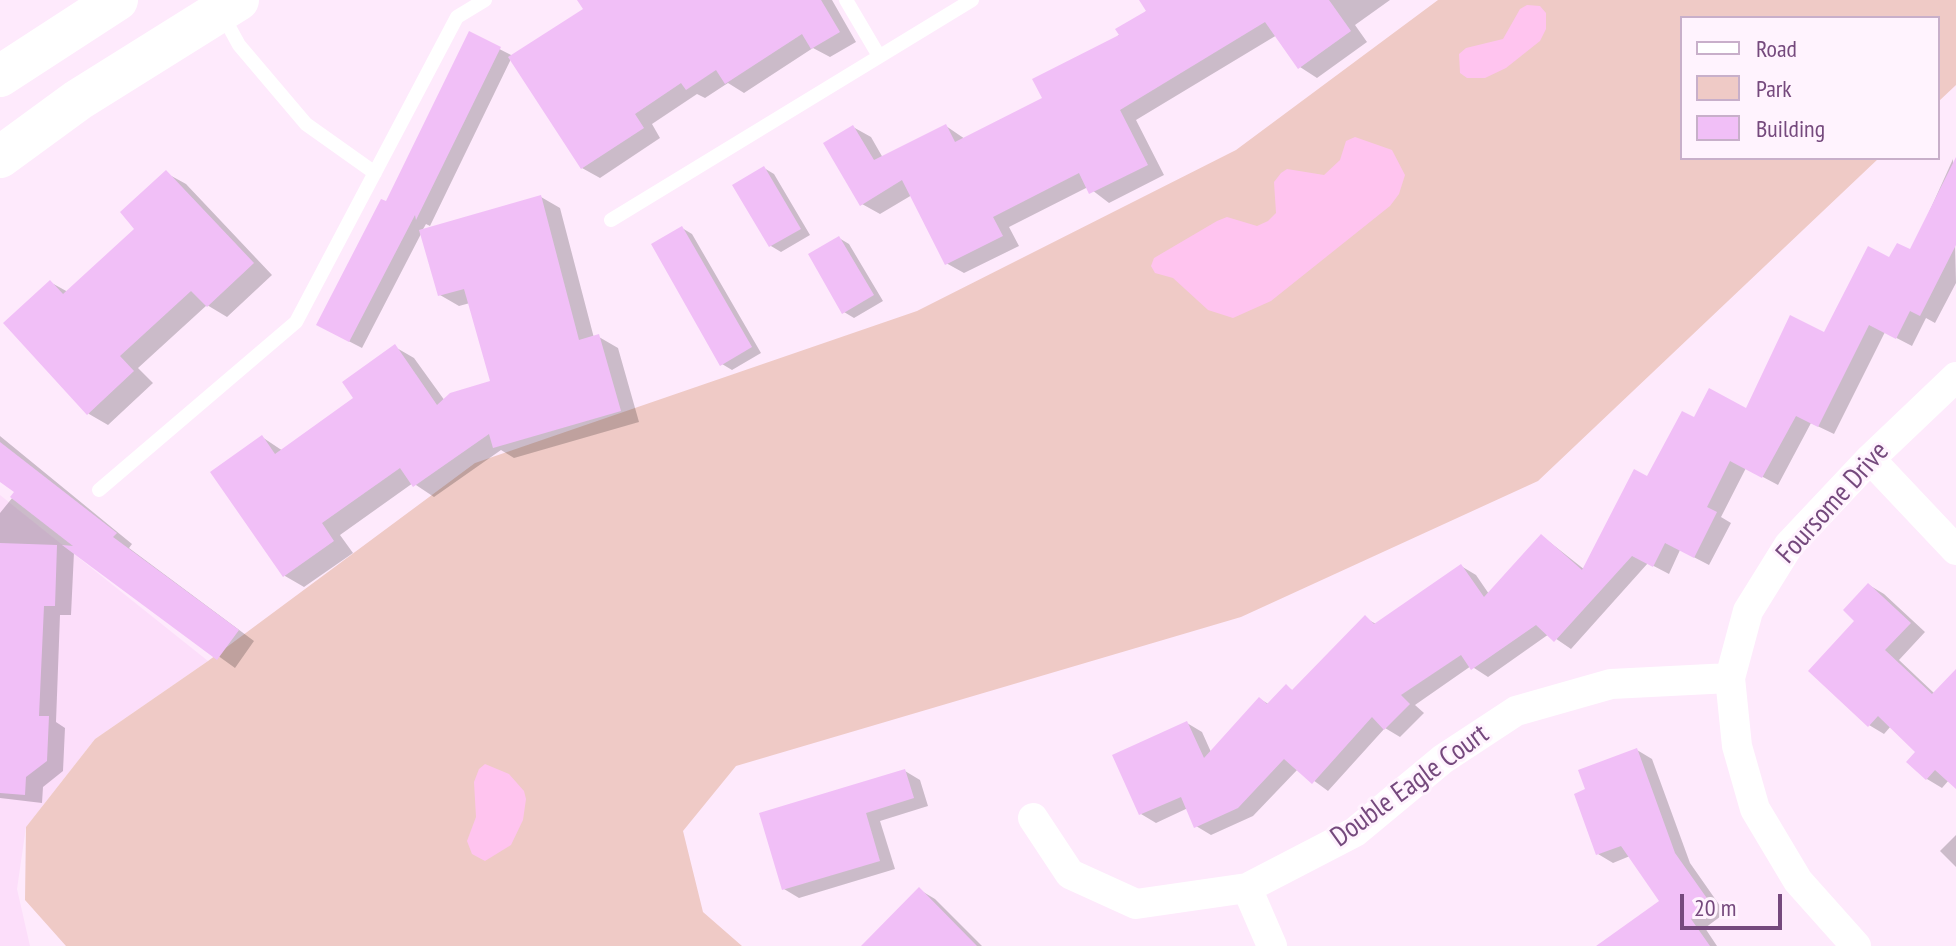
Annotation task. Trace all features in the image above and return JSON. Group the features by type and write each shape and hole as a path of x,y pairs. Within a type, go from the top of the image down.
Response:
{"main road":[{"path":"0,76 117,0"},
{"path":"0,157 78,100 229,5"}],"street":[{"name":"Foursome Drive","path":"1856,946 1798,881 1755,809 1737,746 1730,678 1748,611 1789,545 1870,459 1956,377"},
{"path":"1870,459 1956,550"},
{"name":"Double Eagle Court","path":"1033,818 1070,874 1136,904 1247,888 1355,832 1443,759 1516,711 1611,684 1730,678"},
{"path":"1247,888 1272,946"}],"lane":[{"path":"99,490 296,322 457,17 485,0"},
{"path":"846,0 879,56"},
{"path":"611,220 972,0"},
{"path":"229,5 239,45 306,124 375,173"}],"shaded area":[{"path":"0,495 208,661 95,739 26,827 17,889 30,946 0,946"}],"green space":[{"path":"1438,0 1956,0 1956,85 1940,100 1940,16 1680,16 1680,160 1877,160 1538,481 1241,617 736,766 683,831 703,912 742,946 66,946 25,900 26,827 95,739 208,661 475,463 917,311 1236,150"}],"sand":[{"path":"1527,5 1540,6 1546,13 1546,29 1540,41 1506,68 1485,78 1467,78 1460,73 1459,54 1466,48 1503,39 1520,9"},
{"path":"1355,137 1392,150 1405,175 1399,194 1390,206 1271,301 1233,318 1208,310 1173,278 1155,273 1151,266 1154,258 1217,221 1227,217 1257,226 1268,221 1276,213 1274,182 1281,173 1287,169 1324,175 1340,160 1346,141"},
{"path":"485,764 509,774 524,791 526,799 523,820 511,845 485,861 472,854 467,841 476,817 474,782 479,769"}],"building":[{"path":"577,0 821,0 840,32 811,49 802,34 725,84 716,70 686,90 681,83 635,114 644,128 581,169 508,57 583,9"},
{"path":"1139,0 1329,0 1351,31 1298,69 1265,22 1120,110 1148,165 1089,194 1079,173 993,217 1003,236 945,265 902,180 860,206 823,143 853,125 874,160 946,124 955,142 1042,98 1032,79 1119,35 1115,29 1146,11"},
{"path":"469,31 501,47 416,220 415,215 349,342 316,325 381,199 386,201"},
{"path":"1956,157 1956,245 1920,316 1910,311 1896,339 1869,325 1818,427 1796,416 1762,478 1730,461 1707,507 1717,512 1694,558 1665,543 1653,567 1632,556 1554,642 1536,625 1471,670 1461,655 1401,695 1410,704 1384,730 1372,717 1312,784 1284,759 1238,808 1194,828 1181,797 1139,815 1112,755 1187,721 1204,758 1259,697 1267,704 1286,684 1292,690 1365,615 1374,624 1461,564 1484,597 1541,534 1582,570 1634,469 1647,476 1682,411 1694,417 1709,388 1746,408 1790,315 1824,332 1868,246 1889,257 1897,243 1910,249"},
{"path":"764,166 801,229 769,247 732,185"},
{"path":"166,170 254,263 207,307 191,291 120,356 134,371 87,415 3,323 50,280 63,294 134,229 120,212"},
{"path":"541,195 579,340 599,334 621,411 493,448 489,434 413,487 400,468 322,523 334,541 283,577 210,472 262,435 275,454 353,398 342,382 395,344 437,405 450,393 490,381 464,289 438,296 419,230"},
{"path":"682,226 752,347 720,366 651,244"},
{"path":"839,236 874,295 842,314 808,254"},
{"path":"0,442 117,533 113,537 239,630 217,660 62,545 73,546 10,497 14,492 0,482"},
{"path":"0,543 57,545 55,606 44,606 39,716 49,716 47,761 26,777 25,795 0,793"},
{"path":"1868,583 1911,623 1885,650 1932,694 1956,669 1956,789 1935,770 1926,780 1906,762 1915,752 1878,716 1868,727 1808,671 1854,621 1843,610"},
{"path":"1637,748 1675,853 1711,904 1691,919 1710,946 1596,946 1659,901 1621,846 1596,855 1574,794 1585,789 1578,770"},
{"path":"905,769 914,798 866,813 880,861 782,890 759,813"},
{"path":"919,887 977,946 861,946"}]}
